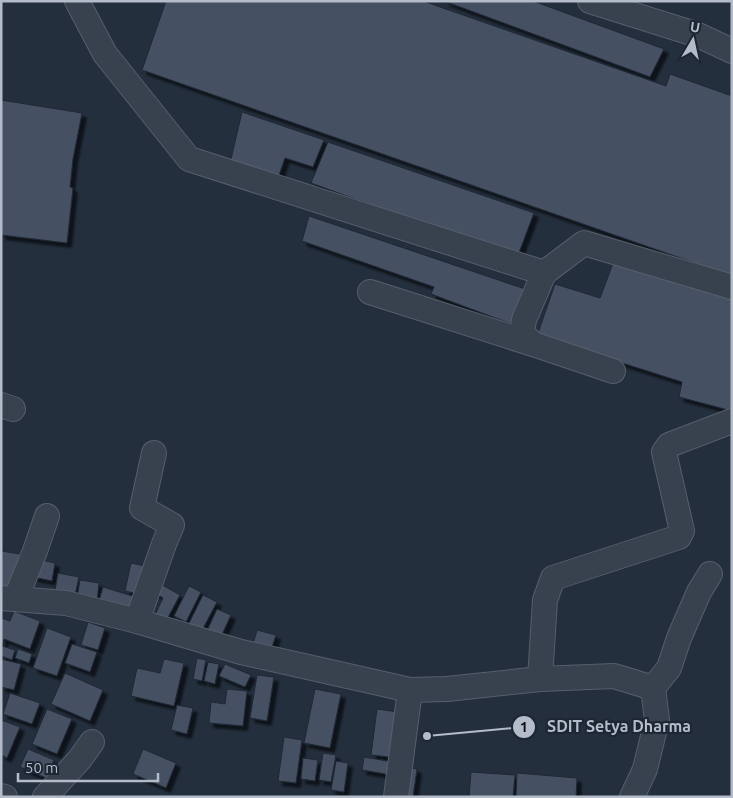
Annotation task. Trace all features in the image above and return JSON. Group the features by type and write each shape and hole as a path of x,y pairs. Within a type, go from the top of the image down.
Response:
{"street":[{"path":"77,1 105,54 189,159 544,273"},
{"path":"590,1 698,35 732,51"},
{"path":"532,344 522,333 522,326 544,273 584,242 732,286"},
{"path":"370,292 613,371"},
{"path":"540,679 545,600 553,578 679,537 682,531 664,452 669,445 732,421"},
{"path":"137,621 172,525 142,508 154,453"},
{"path":"47,516 36,551 8,598 66,603 137,621 242,652 410,690 447,689 540,679 614,676 654,688"},
{"path":"632,797 645,769 657,720 654,688 670,668 679,638 710,574"},
{"path":"396,797 410,690"},
{"path":"45,797 80,759 92,742"}],"building":[{"path":"166,1 423,1 666,86 670,74 732,96 732,276 142,70"},
{"path":"444,1 533,1 664,49 650,77"},
{"path":"1,100 82,113 73,159 70,187 73,188 67,243 1,235"},
{"path":"242,112 324,140 313,167 285,158 278,178 230,163"},
{"path":"328,142 534,213 517,258 311,183"},
{"path":"309,216 531,291 517,326 431,294 434,287 302,241"},
{"path":"615,258 732,295 732,411 679,397 682,382 537,336 555,284 600,298"},
{"path":"1,551 20,554 14,589 1,587"},
{"path":"37,559 55,563 52,581 33,577"},
{"path":"131,563 149,567 143,595 125,591"},
{"path":"58,573 79,577 74,600 54,596"},
{"path":"80,580 99,583 97,601 77,598"},
{"path":"159,583 180,595 166,621 155,615 163,598 153,592"},
{"path":"189,586 201,592 186,622 174,616"},
{"path":"103,587 142,599 137,615 98,604"},
{"path":"203,595 217,602 199,636 186,629"},
{"path":"217,609 231,615 219,641 205,635"},
{"path":"14,611 40,621 30,649 4,639 2,646 15,650 12,660 1,656 1,618 10,621"},
{"path":"88,622 105,628 98,650 81,645"},
{"path":"47,628 71,637 57,676 33,668"},
{"path":"257,630 276,635 269,656 251,651"},
{"path":"72,644 97,652 90,672 65,663"},
{"path":"18,649 32,654 29,663 15,658"},
{"path":"197,658 206,660 202,681 193,679"},
{"path":"1,659 21,664 14,690 1,687"},
{"path":"164,659 184,663 174,706 131,696 137,668 160,673"},
{"path":"208,662 219,664 215,684 204,681"},
{"path":"225,664 251,675 245,687 219,676"},
{"path":"65,673 103,690 90,721 51,704"},
{"path":"257,675 274,677 267,721 250,718"},
{"path":"227,689 247,691 243,726 209,723 211,702 225,704"},
{"path":"315,689 341,694 330,748 304,743"},
{"path":"10,693 40,703 32,724 3,714"},
{"path":"177,705 193,708 187,734 171,730"},
{"path":"47,709 72,719 57,754 32,744"},
{"path":"377,709 405,713 398,758 371,755"},
{"path":"1,720 20,727 7,758 1,755"},
{"path":"284,737 302,740 296,783 278,781"},
{"path":"28,749 54,760 46,778 20,767"},
{"path":"143,749 176,763 166,788 133,774"},
{"path":"323,753 336,755 331,782 319,780"},
{"path":"364,757 399,763 397,776 362,770"},
{"path":"303,758 318,760 315,781 301,779"},
{"path":"336,761 348,763 344,792 331,790"},
{"path":"401,766 417,769 413,797 397,797"},
{"path":"471,772 515,775 513,797 469,797"},
{"path":"517,773 577,778 576,797 516,797"}],"place":[{"name":"SDIT Setya Dharma","path":"427,736"}]}
